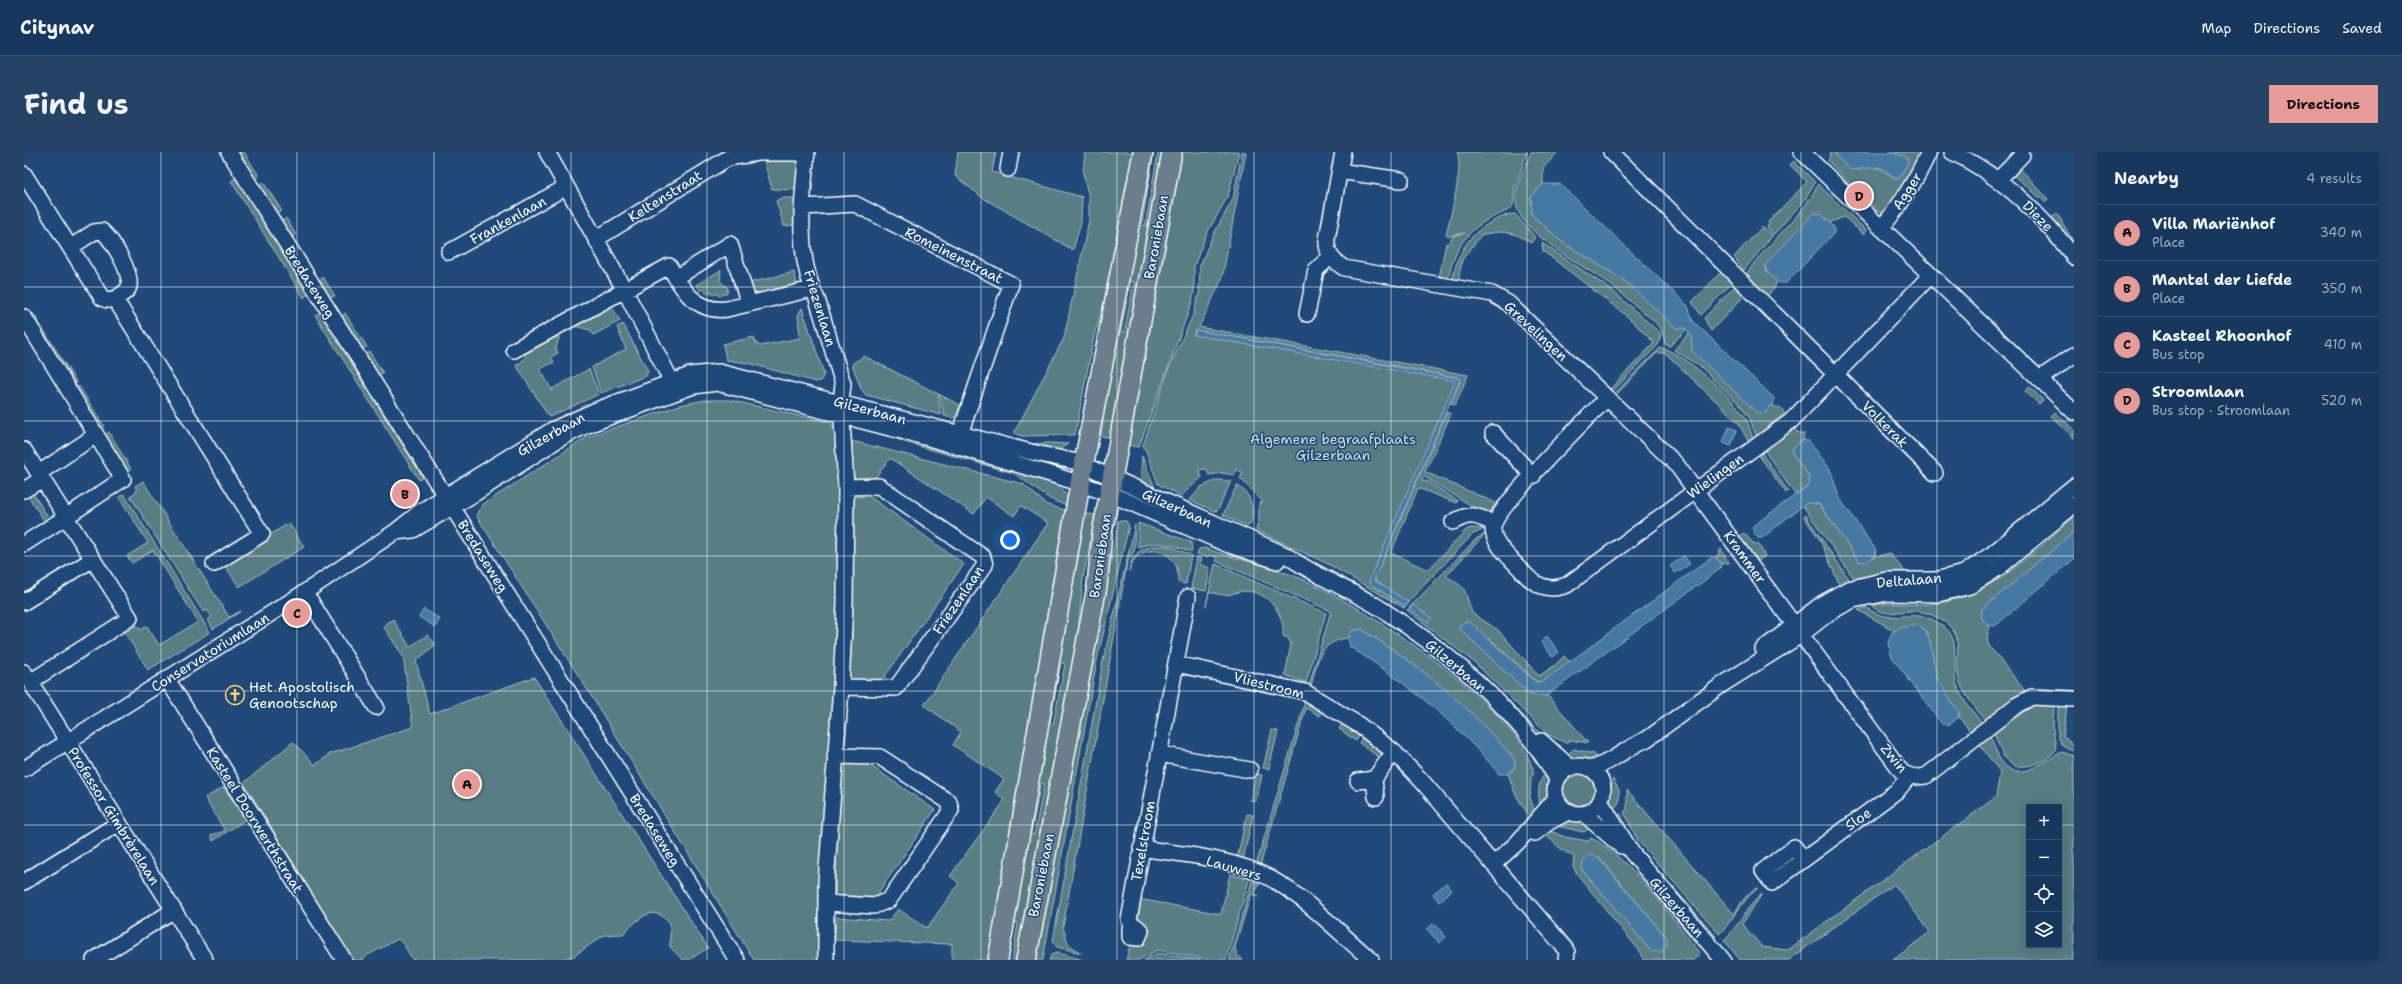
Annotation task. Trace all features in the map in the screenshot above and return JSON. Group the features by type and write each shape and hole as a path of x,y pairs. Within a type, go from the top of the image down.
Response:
{"main road":[{"name":"Baroniebaan","path":"998,960 1083,464 1143,152"},
{"name":"Baroniebaan","path":"1026,960 1097,586 1111,486 1172,152"}],"street":[{"name":"Bredaseweg","path":"228,152 737,960"},
{"path":"547,152 624,289 674,387"},
{"name":"Friezenlaan","path":"807,152 804,207 801,224 806,263 812,289 843,384 842,409 846,487 845,603 841,687 835,756 826,903 826,960"},
{"name":"Keltenstraat","path":"596,239 728,158 758,153 807,152"},
{"path":"1008,169 1011,152"},
{"path":"1307,314 1316,270 1330,257 1327,248 1327,239 1343,152"},
{"path":"1611,152 1835,374"},
{"path":"1802,152 2074,412"},
{"name":"Agger","path":"1881,228 1896,211 1914,184 1929,152"},
{"name":"Dieze","path":"1952,152 1998,180 2025,202 2054,231 2074,257"},
{"path":"1998,180 2022,155"},
{"path":"1339,171 1401,180"},
{"path":"24,174 102,298 107,300 115,299 127,290 130,284 127,271 109,237 102,231 94,232 71,247"},
{"name":"Frankenlaan","path":"449,252 566,187"},
{"name":"Romeinenstraat","path":"804,207 855,204 1011,284 958,440"},
{"path":"676,278 730,244 749,304"},
{"name":"Grevelingen","path":"1330,257 1344,268 1492,294 1508,303 1606,399 1676,464 1696,490"},
{"path":"514,350 624,289 669,266 688,295 707,308 721,310 812,289"},
{"name":"Wielingen","path":"1494,523 1492,530 1495,540 1530,581 1543,588 1557,589 1567,585 1791,421 1930,276"},
{"path":"115,299 262,534 214,564"},
{"path":"24,319 123,479 24,544"},
{"path":"2039,379 2074,355"},
{"name":"Gilzerbaan","path":"449,502 554,429 587,414 674,387 690,375 719,372 842,409 958,440 1083,464 1111,486 1229,545 1283,562 1299,565 1383,610 1436,647 1472,676 1523,728 1542,754 1557,779"},
{"name":"Volkerak","path":"1835,374 1935,473"},
{"path":"1453,522 1465,515 1474,515 1494,523 1499,514 1533,476 1606,399"},
{"path":"1493,433 1533,476"},
{"path":"24,490 40,476 96,435"},
{"name":"Gilzerbaan","path":"958,440 1080,484 1111,486"},
{"path":"24,450 130,618 27,677"},
{"name":"Friezenlaan","path":"841,687 896,688 985,565 983,557 879,486 846,487"},
{"name":"Deltalaan","path":"1797,630 1823,603 1848,589 1886,580 1935,580 1964,573 1992,554 2074,486"},
{"name":"Krammer","path":"1696,490 1797,630"},
{"name":"Conservatoriumlaan","path":"24,769 305,592 395,532 406,522 449,502"},
{"name":"Deltalaan","path":"1601,794 1618,766 1647,739 1797,630 1853,600 1888,593 1938,594 1970,586 2000,566 2074,505"},
{"path":"24,602 93,559"},
{"path":"305,592 376,707"},
{"name":"Texelstroom","path":"1133,927 1129,920 1141,848 1188,597"},
{"name":"Zwin","path":"1797,630 1902,772 1909,776 1918,778 1926,776 2006,713 2032,698 2074,699"},
{"name":"Vliestroom","path":"1176,664 1305,692 1359,725 1394,752 1495,863"},
{"name":"Professor Gimbrèrelaan","path":"27,677 205,960"},
{"name":"Kasteel Doorwerthstraat","path":"167,679 344,960"},
{"name":"Gilzerbaan","path":"1523,728 1531,731 1571,768"},
{"name":"Deltalaan","path":"1590,769 1605,765 1636,744 1647,739"},
{"path":"1376,797 1374,779 1394,752"},
{"path":"1159,754 1250,770"},
{"path":"826,903 874,906 889,900 951,810 949,802 880,757 835,756"},
{"path":"1577,766 1590,769 1599,778 1601,794 1595,808 1584,814 1568,812 1561,807 1556,798 1554,791 1557,779 1571,768 1577,766"},
{"name":"Sloe","path":"1804,859 1898,790 1909,776"},
{"path":"1358,781 1374,779"},
{"name":"Gilzerbaan","path":"1601,794 1632,854"},
{"path":"1556,798 1517,843 1495,863 1568,952 1566,960"},
{"path":"1517,843 1568,812"},
{"name":"Gilzerbaan","path":"1584,814 1632,854 1723,960"},
{"path":"24,882 119,822"},
{"name":"Lauwers","path":"1141,848 1223,862 1254,870 1290,890 1371,960"},
{"path":"94,960 174,910"}],"green space":[{"path":"236,152 244,152 259,176 253,180 249,174 252,172 241,155 238,156"},
{"path":"800,152 799,190 772,189 763,158"},
{"path":"958,152 996,152 992,172 1082,197 1081,222 1073,250 983,198 955,176"},
{"path":"1085,152 1134,152 1110,284 1094,336 1075,435 1021,436 1014,433 1064,338 1089,220 1089,198 1083,173"},
{"path":"1146,152 1154,152 1142,225 1145,226 1158,152 1165,152 1115,438 1101,436 1118,309","holes":["1131,281 1134,282 1124,333 1121,332"]},
{"path":"1179,152 1239,152 1228,196 1206,235 1194,266 1194,293 1192,302 1139,447 1126,445"},
{"name":"Algemene begraafplaats Gilzerbaan","path":"1242,152 1246,152 1222,279 1199,327 1468,375 1455,405 1451,404 1460,382 1457,377 1196,330 1194,332 1194,335 1458,380 1370,584 1405,606 1409,603 1404,608 1328,564 1256,530 1259,520 1259,503 1263,502 1240,478 1243,473 1236,469 1234,475 1221,473 1209,475 1206,469 1199,470 1202,477 1181,496 1158,484 1145,448 1142,448 1169,368 1193,315 1199,294 1200,266 1212,237 1233,199"},
{"path":"1457,152 1527,152 1515,188 1513,206 1482,223 1467,236 1453,261 1448,280 1439,278 1446,243 1448,244 1453,236 1465,233 1452,235 1449,237 1446,235 1458,180 1459,159"},
{"path":"1531,152 1558,152 1543,168 1543,184 1531,197 1532,215 1562,242 1625,281 1676,328 1685,328 1686,330 1670,346 1665,344 1663,334 1658,325 1651,318 1612,286 1566,256 1539,236 1520,215 1516,204 1517,191 1520,178"},
{"path":"1831,152 1836,152 1835,154 1858,170 1874,167 1896,179 1900,177 1908,160 1891,152 1927,152 1885,214 1882,214 1868,201 1869,199 1854,188 1828,161"},
{"path":"1794,161 1815,182 1804,201 1774,234 1767,227 1769,224 1768,222 1807,182 1790,165"},
{"path":"2019,167 2048,199 2045,202 2013,175 2007,183 2004,181"},
{"path":"234,179 239,179 310,292 304,298 231,181"},
{"path":"263,182 282,211 275,214 258,188"},
{"path":"1818,184 1867,231 1863,234 1844,217 1829,223 1821,214 1765,265 1767,272 1777,281 1774,289 1766,297 1747,273 1755,261 1803,208"},
{"path":"781,198 801,198 796,225 784,226 776,201"},
{"path":"2057,213 2074,243 2074,249 2049,220"},
{"path":"1510,214 1515,214 1535,237 1531,243 1519,236 1501,232 1481,235 1462,260 1458,282 1452,281 1459,257 1470,238 1487,224"},
{"path":"286,218 296,235 290,239 280,223"},
{"path":"1762,227 1763,230 1765,228 1773,235 1744,270 1734,257"},
{"path":"1542,243 1613,291 1661,334 1658,345 1611,393 1608,391 1654,343 1627,316 1543,251"},
{"path":"1724,269 1734,281 1701,315 1692,302"},
{"path":"721,270 720,281 728,288 727,293 719,296 716,293 713,295 711,291 707,294 704,289 701,291 696,285"},
{"path":"794,272 798,288 755,296 749,283"},
{"path":"323,277 335,296 327,298 318,283"},
{"path":"1737,284 1745,295 1711,331 1704,318"},
{"path":"610,307 613,309 620,321 593,335 590,330 575,326"},
{"path":"802,308 824,374 821,381 816,382 748,363 726,360 723,344 754,337 756,343 760,346 800,338 798,315"},
{"path":"33,313 77,383 74,385 30,315"},
{"path":"318,313 323,313 352,365 423,477 419,480 315,315"},
{"path":"345,313 367,347 360,349 341,319"},
{"path":"623,324 648,371 646,376 601,393 592,367 626,349 617,327"},
{"path":"1689,333 1765,413 1771,405 1781,409 1785,413 1756,436 1750,419 1742,407 1700,366 1674,350"},
{"path":"560,335 556,348 558,353 551,357 554,362 540,369 553,392 552,389 589,369 599,394 549,417 516,365 524,360 526,353"},
{"path":"1660,348 1681,357 1707,376 1730,399 1745,417 1753,438 1748,441 1738,422 1665,353 1657,353 1615,396 1613,395"},
{"path":"369,351 383,373 382,374 378,374 365,356"},
{"path":"864,356 960,405 956,416 952,418 944,416 940,396 938,396 941,415 866,395 861,389 852,364"},
{"path":"79,386 104,426 101,429 76,389"},
{"path":"2030,387 2043,400 2039,404 2025,391"},
{"path":"705,400 729,400 831,423 839,448 842,478 838,643 819,960 754,960 585,686 476,515 482,505 587,437 680,405"},
{"path":"1447,412 1451,414 1425,472 1496,503 1487,515 1423,476 1422,481 1429,482 1458,501 1456,503 1418,488 1391,553 1428,570 1466,530 1471,528 1485,529 1473,534 1408,602 1374,580"},
{"path":"2055,412 2074,430 2074,438 2051,416"},
{"path":"1794,428 1797,432 1804,434 1803,440 1795,446 1792,453 1810,478 1809,485 1796,496 1764,450"},
{"path":"109,432 131,469 128,471 105,435"},
{"path":"884,433 947,449 970,459 1049,481 1062,489 1067,497 1068,506 1051,499 1013,473 904,442"},
{"path":"852,441 1023,484 1047,505 1068,511 1050,593 1048,644 993,960 952,960 952,944 835,940 836,917 889,921 898,909 927,928 959,883 950,876 1005,800 995,792 1004,779 953,745 961,732 924,705 1048,523 1021,506 1014,516 986,497 974,514 890,458 876,477 852,481"},
{"path":"1021,444 1068,444 1057,451"},
{"path":"1761,452 1788,491 1786,493 1758,454"},
{"path":"1142,456 1155,488 1162,492 1140,484"},
{"path":"1217,480 1231,481 1218,510 1214,511 1190,500 1201,487"},
{"path":"143,481 229,617 241,611 213,629 208,620 212,617 207,610 203,612 130,496 137,491 135,486"},
{"path":"1237,485 1246,493 1251,502 1252,519 1250,525 1247,526 1223,515"},
{"path":"31,490 51,522 47,525 26,493"},
{"path":"124,494 210,632 148,670 125,633 137,625 141,630 147,626 159,645 198,622 153,550 132,563 127,556 148,543 119,497"},
{"path":"869,496 964,564 881,682 856,684 849,679 852,637 853,497"},
{"path":"1806,503 1819,504 1859,561 1889,553 1908,575 1855,580 1803,506"},
{"path":"1081,513 1095,515 1083,579 1077,644 1020,960 1012,960 1018,923 1015,922 1008,960 1001,960","holes":["1061,663 1065,664 1053,724 1050,723","1041,783 1044,784 1034,835 1031,834"]},
{"path":"1806,515 1851,582 1840,586 1820,540 1804,517"},
{"path":"2074,517 2074,532 1982,609 1981,617 1987,625 1990,625 1987,638 1989,646 2026,692 1986,721 1974,707 1961,686 1957,665 1958,650 1956,635 1952,629 1942,620 1925,613 1905,611 1885,613 1871,605 1938,603 1977,591 1995,582 2012,570"},
{"path":"1119,520 1126,521 1129,526 1097,660 1043,960 1034,960"},
{"path":"289,523 304,547 239,587 224,564"},
{"path":"1138,523 1191,542 1192,552 1165,544 1152,544 1138,547"},
{"path":"1135,525 1135,549 1127,563 1063,927 1068,944 1081,953 1057,947 1053,941 1103,661"},
{"path":"1744,533 1753,543 1759,545 1765,556 1758,561 1739,536"},
{"path":"1485,534 1446,576 1459,584 1465,591 1472,613 1498,630 1539,676 1554,666 1564,656 1570,662 1542,682 1537,682 1490,639 1463,632 1530,695 1547,695 1588,743 1570,740 1566,743 1547,734 1475,663 1407,610 1476,539"},
{"path":"1156,546 1168,546 1191,555 1186,584 1178,582 1177,570 1173,561 1158,551 1149,551 1141,554 1134,561 1129,571 1134,556 1141,550"},
{"path":"1204,548 1290,574 1329,592 1399,635 1471,690 1501,719 1523,748 1534,774 1531,777 1530,797 1535,813 1532,821 1516,795 1508,774 1513,769 1515,760 1462,704 1443,688 1404,658 1361,629 1352,632 1348,638 1338,640 1325,648 1318,661 1311,686 1309,685 1331,611 1216,561 1217,557 1209,555 1207,557 1197,554 1199,549"},
{"path":"1721,549 1729,563 1721,564 1716,558"},
{"path":"1197,557 1201,558 1199,564 1210,568 1206,591 1191,588"},
{"path":"1315,562 1368,591 1433,634 1492,684 1540,733 1561,746 1557,750 1515,709"},
{"path":"1215,564 1326,613 1306,683 1285,675 1291,644 1288,638 1283,636 1283,628 1278,612 1268,600 1262,595 1254,592 1246,591 1225,595 1209,592"},
{"path":"1866,607 1885,616 1922,616 1932,619 1949,632 1953,638 1955,678 1957,685 1965,701 1982,723 1971,732 1959,717 1959,713 1954,708 1939,682 1932,661 1930,640 1925,629 1911,626 1895,631 1858,610"},
{"path":"393,619 410,647 427,635 434,642 435,645 416,661 430,714 534,677 708,948 689,960 683,960 670,947 670,923 657,914 651,914 645,915 623,934 604,935 574,956 558,960 413,960 398,939 368,955 363,960 353,960 244,783 293,742 315,765 330,754 413,727 403,656 383,626"},
{"path":"1305,702 1323,712 1320,716 1306,708 1260,866 1256,865"},
{"path":"2035,704 2054,705 2053,729 2056,749 2053,754 2043,761 2032,765 2015,766 2003,756 1994,733"},
{"path":"2058,705 2067,706 2063,737 2074,745 2074,751 2062,745 2058,739"},
{"path":"1342,724 1359,736 1356,741 1339,729"},
{"path":"1272,730 1278,731 1269,769 1263,768"},
{"path":"1990,736 2000,759 2007,767 2014,771 2030,769 2062,752 2074,756 2074,960 1893,960 1930,932 1894,884 1789,960 1740,960 1724,940 1751,905 1762,894 1742,924 1762,947 1788,950 1996,797 2000,772 1979,744"},
{"path":"1362,738 1386,756 1383,760 1359,743"},
{"path":"1574,749 1594,754 1601,762 1589,762 1564,757"},
{"path":"840,759 864,761 935,810 872,902 835,900"},
{"path":"1548,771 1547,800 1540,807 1539,787 1544,775"},
{"path":"1582,773 1591,778 1595,784 1595,798 1591,804 1582,809 1574,809 1565,804 1561,798 1560,787 1565,778 1571,774"},
{"path":"1256,774 1262,775 1256,801 1250,800"},
{"path":"1613,779 1619,790 1619,803 1610,813 1608,793"},
{"path":"224,787 245,820 213,841 211,835 225,831 205,798"},
{"path":"1627,790 1734,914 1747,895 1754,889 1758,888 1752,893 1719,934 1638,841 1624,812 1627,809"},
{"path":"1247,814 1253,815 1243,860 1237,858"},
{"path":"1621,814 1627,830 1637,846 1716,936 1714,938 1614,819"},
{"path":"1566,820 1584,822 1595,826 1583,832 1557,826"},
{"path":"1548,830 1565,837 1588,841 1591,838 1606,847 1620,859 1650,890 1700,954 1693,960 1643,960 1642,954 1577,874 1573,866 1574,857 1562,850 1542,832","holes":["1589,857 1599,857 1667,938 1651,951 1582,870 1584,861"]},
{"path":"1601,830 1622,851 1701,946 1699,947 1622,854 1595,835"},
{"path":"1230,874 1249,880 1226,960 1211,960 1157,950 1139,960 1126,960 1136,922 1138,899 1221,914"},
{"path":"1252,881 1260,884 1254,894 1259,897 1251,894 1235,947 1237,955 1243,960 1229,960"},
{"path":"1057,953 1083,960 1049,960 1051,955"},
{"path":"1157,953 1201,960 1144,960"}],"water":[{"path":"1836,152 1891,152 1906,157 1908,162 1900,177 1896,179 1885,170 1878,167 1851,170 1836,156"},
{"path":"1543,184 1560,184 1688,306 1693,321 1774,398 1774,403 1765,413 1757,413 1692,351 1691,335 1685,328 1676,328 1625,281 1562,242 1532,215 1531,197"},
{"path":"1814,213 1821,214 1834,227 1834,233 1786,283 1779,283 1767,272 1765,265"},
{"path":"1196,330 1460,379 1374,580 1408,602 1405,606 1370,584 1369,581 1455,381 1194,335"},
{"path":"1729,427 1737,430 1731,446 1723,443"},
{"path":"1803,440 1809,441 1830,469 1840,499 1876,550 1875,556 1866,562 1859,561 1819,504 1806,503 1762,538 1758,538 1753,531 1753,526 1809,485 1810,478 1792,453 1793,447"},
{"path":"2074,532 2074,559 1995,626 1987,625 1981,617 1982,609"},
{"path":"1684,556 1690,564 1675,573 1670,566"},
{"path":"1712,557 1717,558 1721,564 1720,569 1546,696 1530,695 1460,629 1459,625 1469,621 1536,682 1542,682"},
{"path":"1413,605 1431,618 1428,622 1410,609"},
{"path":"424,609 440,619 435,627 419,617"},
{"path":"1916,625 1922,627 1929,637 1937,678 1959,713 1959,717 1949,725 1942,724 1892,657 1888,643 1892,632 1900,628"},
{"path":"1361,629 1405,658 1462,704 1480,721 1515,760 1514,769 1507,774 1499,774 1466,737 1430,704 1350,647 1348,638 1352,631"},
{"path":"1547,636 1559,652 1553,657 1541,642"},
{"path":"1590,855 1598,857 1667,938 1666,947 1660,952 1651,951 1582,870 1583,861"},
{"path":"1446,883 1452,890 1439,902 1433,894"},
{"path":"1434,923 1446,937 1439,943 1427,929"}],"place":[{"name":"Stroomlaan","path":"1859,196"},
{"name":"Mantel der Liefde","path":"405,494"},
{"name":"Kasteel Rhoonhof","path":"297,613"},
{"name":"Het Apostolisch Genootschap","path":"235,695"},
{"name":"Villa Mariënhof","path":"467,784"}]}
